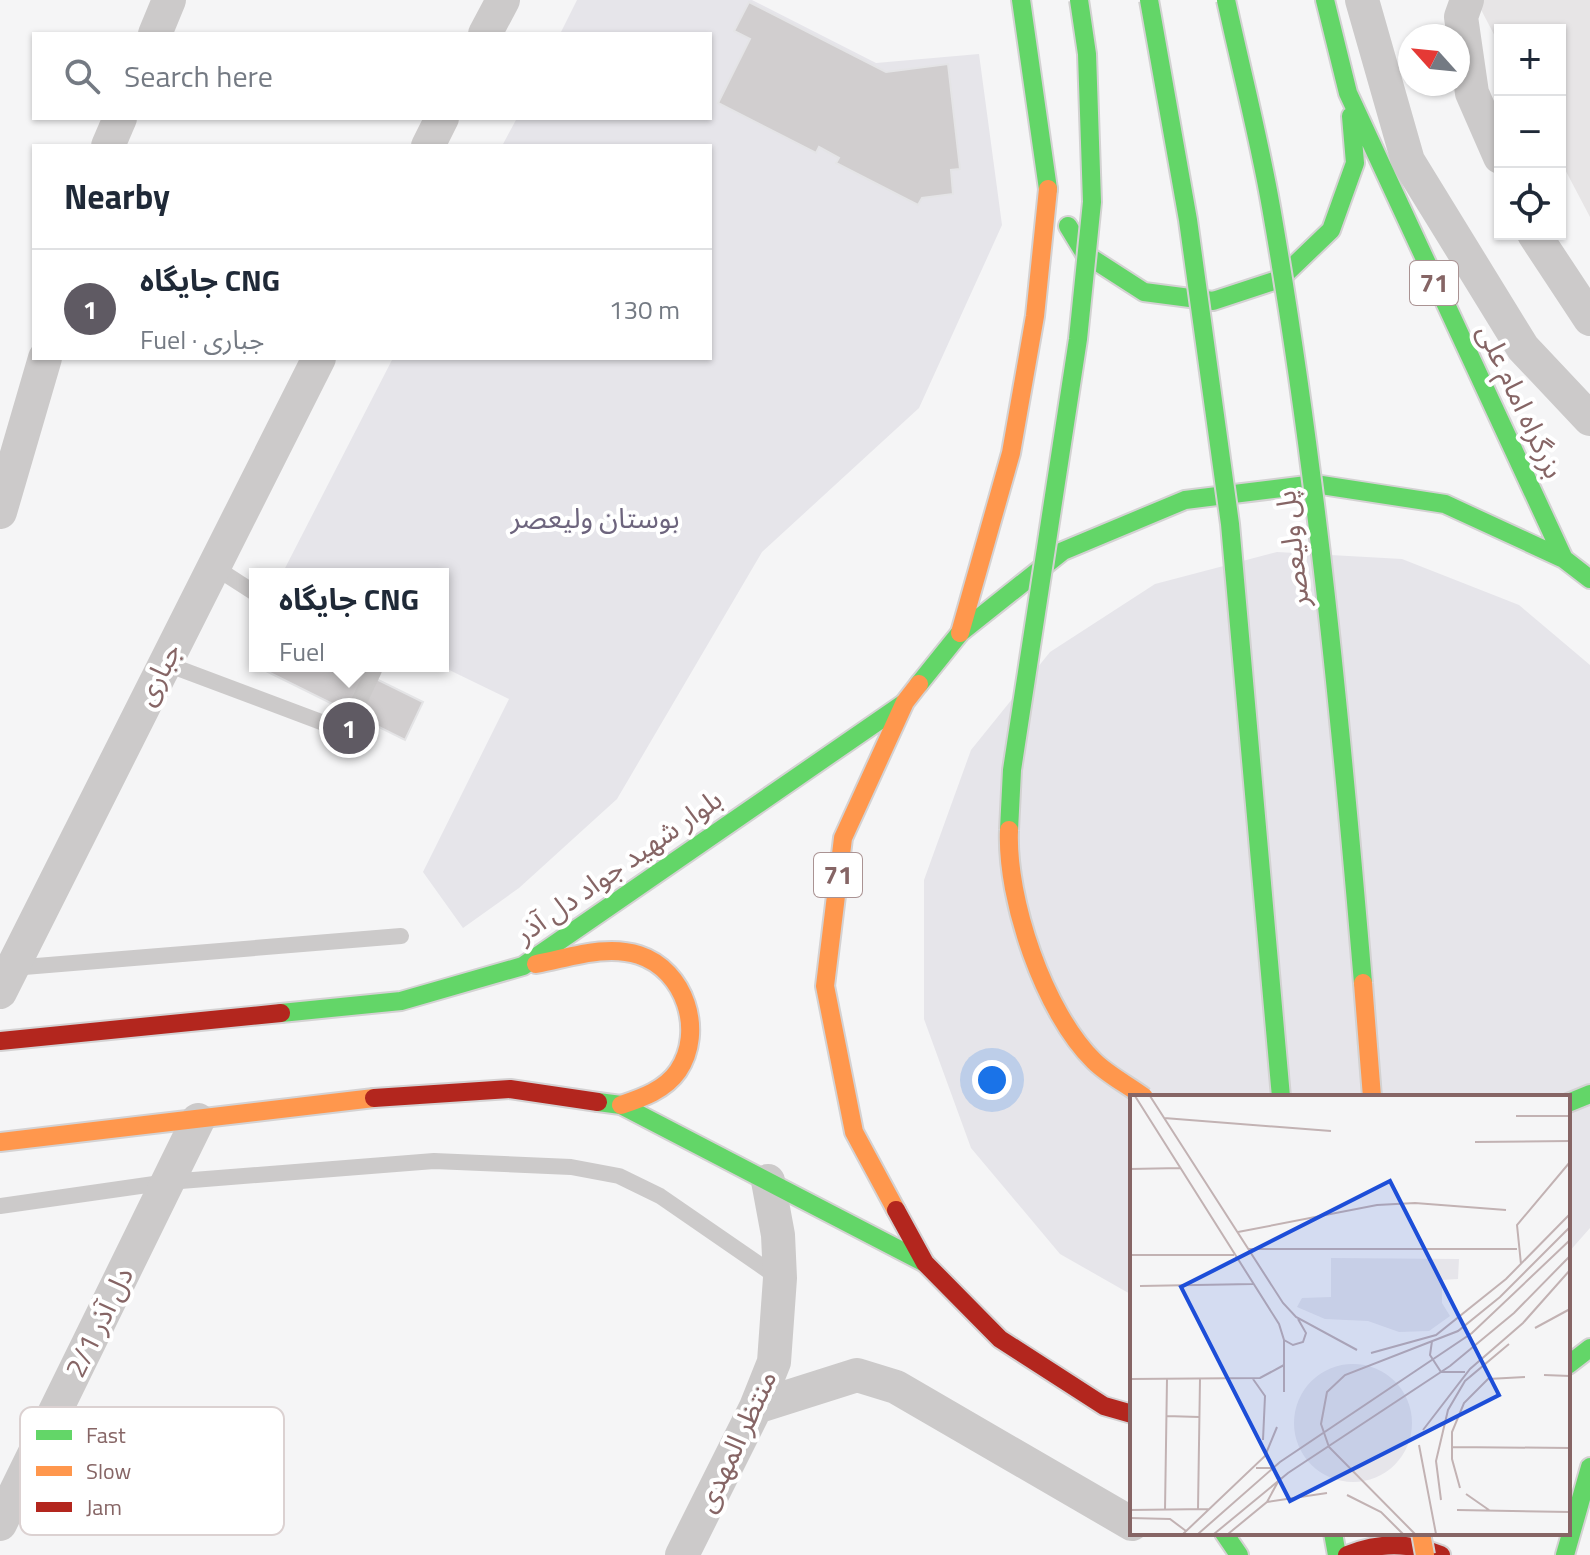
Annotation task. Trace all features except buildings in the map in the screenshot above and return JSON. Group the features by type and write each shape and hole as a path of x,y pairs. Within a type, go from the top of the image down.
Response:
{"main road":[{"name":"71","path":"960,633 1011,453 1035,316 1049,193 1021,0"},
{"path":"1079,0 1087,54 1092,202 1078,339 1012,770 1008,850 1020,924 1056,1010 1094,1061 1141,1095"},
{"name":"پل ولیعصر","path":"1149,0 1188,220 1230,524 1281,1095"},
{"name":"پل ولیعصر","path":"1226,0 1271,206 1318,514 1353,856 1372,1095"},
{"name":"بزرگراه امام علی","path":"1325,0 1348,93 1564,559"},
{"path":"1049,193 1085,254 1144,292 1213,301 1280,279 1331,230 1355,163 1348,93"},
{"name":"71","path":"1130,1413 1104,1406 1006,1345 925,1263 854,1132 825,986 843,838 905,702 960,633 1063,551 1185,500 1315,484 1445,504 1564,559 1590,579"},
{"name":"بلوار شهید جواد دل آذر","path":"0,1041 401,1001 523,966 905,702"},
{"path":"523,966 608,951 642,955 670,974 688,1004 691,1038 679,1070 654,1094 621,1105"},
{"path":"0,1142 412,1094 510,1089 621,1105 925,1263"},
{"path":"1570,1102 1590,1094"},
{"path":"1570,1363 1590,1348"},
{"path":"1104,1406 1130,1430"},
{"path":"1565,1555 1590,1467"},
{"path":"1225,1535 1239,1555"},
{"path":"1333,1535 1337,1555"},
{"path":"1421,1535 1425,1555"},
{"path":"1347,1555 1365,1547 1394,1543 1422,1547 1441,1555"}],"street":[{"path":"156,32 169,0"},
{"path":"486,32 503,0"},
{"path":"1362,0 1408,161 1523,348 1590,419"},
{"path":"1467,0 1461,17 1472,93 1494,143"},
{"path":"109,144 119,120"},
{"path":"429,144 441,120"},
{"path":"1538,240 1590,319"},
{"path":"0,512 44,360"},
{"name":"جباری","path":"4,976 318,360"},
{"name":"دل آذر 2/1","path":"57,1407 198,1120"},
{"name":"منتظر المهدی","path":"682,1555 756,1407 774,1362 780,1278 778,1235 768,1181"},
{"path":"756,1407 857,1375 896,1387 1130,1523"},
{"name":"دل آذر 2/1","path":"0,1524 20,1483"}],"lane":[{"path":"212,566 249,589"},
{"path":"164,663 345,731 373,672"},
{"path":"4,976 401,936"},
{"path":"0,1206 168,1182 434,1161 571,1167 619,1176 660,1196 780,1278"}],"shaded area":[{"path":"1476,0 1590,0 1590,217 1566,171 1566,24 1494,24 1494,34"}],"green space":[{"name":"بوستان ولیعصر","path":"577,0 752,0 876,63 979,54 1002,225 919,408 762,552 617,799 519,888 463,928 423,872 509,699 449,670 449,568 285,568 392,360 712,360 712,144 503,144 516,120 712,120 712,32 561,32"},
{"path":"1277,552 1402,559 1519,605 1590,665 1590,1228 1570,1251 1570,1095 1130,1095 1130,1294 1060,1254 971,1148 924,1019 924,880 971,750 1050,652 1155,584"}],"traffic: fast":[{"path":"1021,0 1048,189"},
{"path":"1009,830 1012,770 1078,339 1092,202 1087,54 1079,0"},
{"path":"1149,0 1188,220 1230,524 1281,1095"},
{"path":"1226,0 1266,181 1301,400 1336,691 1363,983"},
{"path":"1325,0 1348,93 1564,559"},
{"path":"1068,226 1085,254 1144,292 1213,301 1280,279 1331,230 1355,163 1351,116"},
{"path":"919,684 960,633 1063,551 1185,500 1315,484 1445,504 1564,559 1590,579"},
{"path":"281,1013 401,1001 523,966 903,704"},
{"path":"1570,1102 1590,1094"},
{"path":"598,1102 621,1105 925,1263"},
{"path":"1570,1363 1590,1348"},
{"path":"1565,1555 1590,1467"},
{"path":"1225,1535 1239,1555"},
{"path":"1333,1535 1337,1555"}],"traffic: slow":[{"path":"960,633 1011,453 1035,316 1048,189"},
{"path":"896,1210 854,1132 825,986 843,838 905,702 919,684"},
{"path":"1009,830 1010,858 1021,920 1044,985 1076,1040 1094,1061 1141,1095"},
{"path":"536,964 588,953 626,952 655,963 679,988 690,1021 686,1055 667,1083 621,1105"},
{"path":"1363,983 1372,1095"},
{"path":"0,1142 374,1098"},
{"path":"1421,1535 1425,1555"}],"traffic: jam":[{"path":"0,1041 281,1013"},
{"path":"374,1098 510,1089 598,1102"},
{"path":"896,1210 925,1263 1000,1339 1104,1406 1130,1413"},
{"path":"1347,1555 1394,1545 1441,1555"}],"place":[{"name":"جایگاه CNG","path":"349,728"}]}
